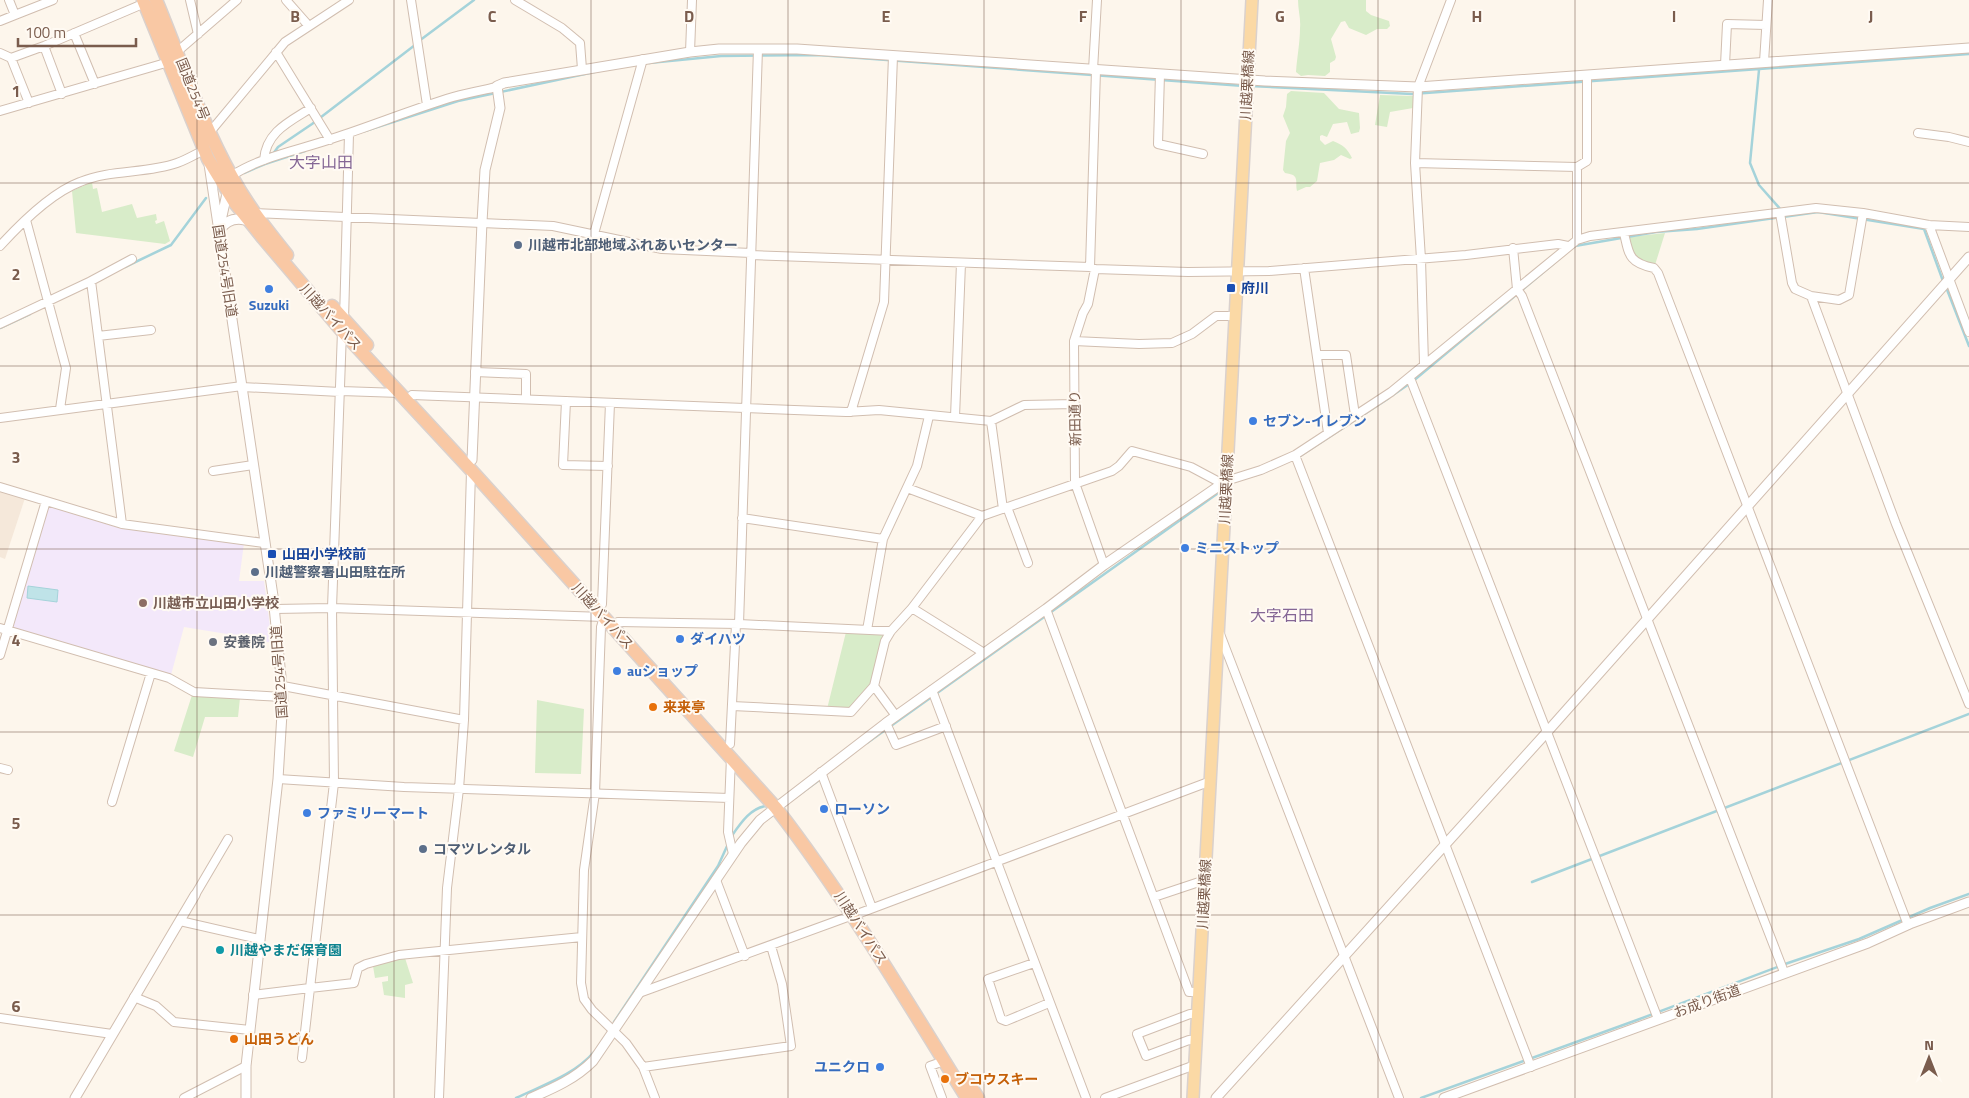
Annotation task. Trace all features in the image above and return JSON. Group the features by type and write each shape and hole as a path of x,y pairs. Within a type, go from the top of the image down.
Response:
{"highway":[{"name":"国道254号","path":"148,1 178,51 210,132 232,176"},
{"name":"国道254号","path":"148,1 169,62 206,154"},
{"name":"川越バイパス","path":"206,154 227,193 252,217 304,275 343,325 602,604 779,806 809,851 862,912 978,1098"},
{"name":"川越バイパス","path":"232,176 252,217"},
{"name":"川越バイパス","path":"472,465 604,617 730,751"},
{"name":"川越バイパス","path":"862,912 944,1061 967,1098"}],"main road":[{"name":"川越栗橋線","path":"1193,1098 1219,632 1223,482 1235,316 1252,0"}],"street":[{"path":"9,0 15,15"},
{"path":"0,21 53,0"},
{"path":"190,0 198,34"},
{"path":"178,51 237,0"},
{"path":"286,0 308,25"},
{"path":"210,132 284,42 349,0"},
{"path":"411,0 427,105"},
{"path":"516,0 562,28 580,43 582,69"},
{"path":"690,52 692,0"},
{"name":"新田通り","path":"1097,0 1094,70 1092,268 1088,304 1083,312 1074,341 1075,483 1104,565"},
{"path":"1424,364 1416,163 1418,87 1451,0"},
{"path":"1764,62 1768,0"},
{"path":"0,54 12,58 148,1"},
{"path":"1725,65 1727,24 1766,26"},
{"path":"74,33 95,84"},
{"path":"44,46 62,94"},
{"path":"219,230 232,176 264,160 349,134 427,105 497,87 504,83 690,52 719,49 758,49 893,56 1247,80 1418,87 1969,48"},
{"path":"733,854 728,832 730,751 738,624 758,49"},
{"path":"276,52 330,140"},
{"path":"851,412 884,302 893,56"},
{"path":"12,58 29,103"},
{"path":"594,234 643,59"},
{"path":"0,111 169,62"},
{"path":"1160,74 1158,144 1203,154"},
{"path":"1416,163 1577,167 1587,161 1587,75"},
{"path":"439,1098 447,888 459,789 464,720 474,396 482,222 485,170 500,108 497,87"},
{"path":"264,160 267,143 274,133 311,108"},
{"path":"1918,133 1969,142"},
{"path":"302,1058 334,783 332,608 349,134"},
{"path":"0,246 26,220 53,198 79,182 104,175 176,163 206,154"},
{"name":"国道254号旧道","path":"206,154 242,386 274,609 284,697 278,779 246,1066 246,1098"},
{"path":"1577,167 1577,240"},
{"path":"531,1098 566,1082 584,1070 592,1061 640,994 733,854 751,830 779,806 886,723 1046,609 1104,565 1223,482 1261,470 1295,455 1410,378 1424,364 1577,240 1590,236 1816,208 1863,213 1930,225 1969,227"},
{"path":"1780,213 1792,284 1795,289 1811,296 1839,300 1849,295 1863,213"},
{"path":"219,230 223,224 232,219 252,217 347,217 482,222 552,226 662,248 751,254 1237,272 1421,259 1558,244 1568,246"},
{"path":"26,220 66,368 60,409"},
{"path":"1930,225 1969,332"},
{"path":"1624,233 1629,255 1632,259 1642,265 1654,268 1658,273 1908,925"},
{"path":"1513,248 1517,289 1522,296 1784,972"},
{"path":"1216,1098 1547,732 1969,257"},
{"path":"0,324 91,281 132,259"},
{"path":"955,417 960,263"},
{"path":"1304,268 1328,433"},
{"path":"91,281 122,524"},
{"path":"1811,296 1896,524 1969,704"},
{"path":"1074,341 1139,344 1172,343 1192,334 1216,316 1235,316"},
{"path":"98,336 152,330"},
{"path":"1317,355 1346,354 1355,416"},
{"path":"475,372 526,374 526,399"},
{"path":"1410,378 1658,1019"},
{"path":"0,418 242,386 610,403 851,412 879,410 991,421 1024,405 1075,404"},
{"path":"566,401 563,464 608,466"},
{"path":"602,604 610,403"},
{"path":"868,630 883,539 907,488 922,450 929,416"},
{"path":"991,421 1005,508 1028,563"},
{"path":"732,706 851,712 874,686 886,640 891,631 912,608 982,516 1112,470 1119,466 1132,451 1191,467 1223,482"},
{"path":"1295,455 1532,1067"},
{"path":"213,470 253,465"},
{"path":"0,487 122,524 264,543"},
{"path":"907,488 982,516"},
{"path":"0,655 4,629 46,501"},
{"path":"742,518 883,539"},
{"path":"274,609 332,608 604,617 599,672 595,792 584,870 582,983 584,999 592,1010 615,1030 626,1043 643,1067 655,1098"},
{"path":"912,608 984,653"},
{"path":"1046,609 1189,992 1199,992"},
{"path":"618,622 738,624 891,631"},
{"path":"4,629 169,678 194,692 284,697"},
{"path":"1219,632 1399,1098"},
{"path":"112,802 151,673"},
{"path":"283,686 464,720"},
{"path":"874,686 896,716"},
{"path":"932,690 1086,1098"},
{"path":"886,723 896,745 946,726"},
{"path":"821,772 862,912"},
{"path":"278,779 459,789 595,792 729,798"},
{"path":"640,994 1211,781"},
{"path":"75,1098 228,839"},
{"path":"716,880 745,956"},
{"path":"1154,896 1206,880"},
{"name":"お成り街道","path":"1444,1098 1532,1067 1784,972 1868,943 1908,925 1969,902"},
{"path":"180,921 259,939"},
{"path":"254,996 354,983 358,968 399,955 582,937"},
{"path":"643,1067 790,1046 782,984 771,946"},
{"path":"1034,963 988,980 1001,1019 1006,1021 1049,1003"},
{"path":"134,997 156,1006 174,1022 250,1030"},
{"path":"1196,1040 1188,1040 1146,1056 1137,1034 1190,1014 1198,1014"},
{"path":"0,1018 112,1034"},
{"path":"942,1098 930,1066 944,1061"},
{"path":"1105,1098 1195,1065"},
{"path":"184,1098 246,1066"}],"shaded area":[{"path":"0,490 25,498 5,559 0,557"},
{"name":"川越市立山田小学校","path":"47,506 125,528 244,543 239,581 264,581 272,642 228,644 227,634 184,627 171,675 14,629 12,625"}],"green space":[{"path":"1298,0 1366,0 1366,11 1371,15 1389,21 1390,26 1387,29 1377,29 1366,35 1349,28 1345,21 1341,22 1331,39 1336,57 1330,63 1330,72 1325,76 1301,76 1296,72 1300,39"},
{"path":"1291,91 1324,93 1339,109 1359,113 1360,128 1359,132 1351,134 1347,122 1333,124 1327,137 1320,136 1320,140 1325,145 1333,141 1346,149 1352,158 1341,155 1334,160 1320,163 1317,181 1310,187 1297,191 1295,177 1285,173 1283,170 1286,141 1290,133 1283,116 1287,94"},
{"path":"1380,95 1413,96 1413,108 1390,112 1387,127 1375,125"},
{"path":"92,182 93,189 97,188 102,212 132,204 137,218 156,214 156,224 164,221 170,241 165,244 76,233 72,191"},
{"path":"1665,233 1655,265 1632,256 1629,237"},
{"path":"846,632 885,635 871,684 850,710 827,709"},
{"path":"192,695 240,698 238,717 205,717 193,757 174,751"},
{"path":"537,700 584,709 581,774 535,773"},
{"path":"405,958 413,983 405,985 405,998 384,995 382,982 388,981 388,976 375,978 373,966"}],"water":[{"path":"28,586 58,590 57,602 27,598"}],"waterway":[{"path":"419,41 474,0"},
{"path":"273,154 278,147 312,124 415,45"},
{"path":"1250,86 1412,94 1969,54"},
{"path":"649,63 721,56 818,55 1244,86"},
{"path":"1759,70 1750,163 1759,185 1782,211"},
{"path":"365,131 458,101 599,71"},
{"path":"244,173 305,151"},
{"path":"125,267 171,245 206,198"},
{"path":"1575,246 1656,232 1697,229 1818,212 1924,229 1943,281"},
{"path":"1393,395 1412,382 1559,259"},
{"path":"1946,287 1969,346"},
{"path":"0,328 30,314"},
{"path":"1297,458 1389,398"},
{"path":"1256,475 1267,471"},
{"path":"867,743 1221,491"},
{"path":"1532,882 1969,714"},
{"path":"792,800 822,778"},
{"path":"731,837 751,813 756,809 767,806"},
{"path":"614,1022 718,866 728,844"},
{"path":"1421,1098 1788,963 1859,939 1930,908 1969,894"},
{"path":"516,1098 568,1073 594,1052"}],"place":[{"name":"川越市北部地域ふれあいセンター","path":"518,245"},
{"name":"府川","path":"1231,288"},
{"name":"Suzuki","path":"269,289"},
{"name":"セブン-イレブン","path":"1253,421"},
{"name":"ミニストップ","path":"1185,548"},
{"name":"山田小学校前","path":"272,554"},
{"name":"川越警察署山田駐在所","path":"255,572"},
{"name":"川越市立山田小学校","path":"143,603"},
{"name":"ダイハツ","path":"680,639"},
{"name":"安養院","path":"213,642"},
{"name":"auショップ","path":"617,671"},
{"name":"来来亭","path":"653,707"},
{"name":"ローソン","path":"824,809"},
{"name":"ファミリーマート","path":"307,813"},
{"name":"コマツレンタル","path":"423,849"},
{"name":"川越やまだ保育園","path":"220,950"},
{"name":"山田うどん","path":"234,1039"},
{"name":"ユニクロ","path":"880,1067"},
{"name":"ブコウスキー","path":"945,1079"}],"district":[{"name":"大字山田","path":"321,162"},
{"name":"大字石田","path":"1282,615"}]}
